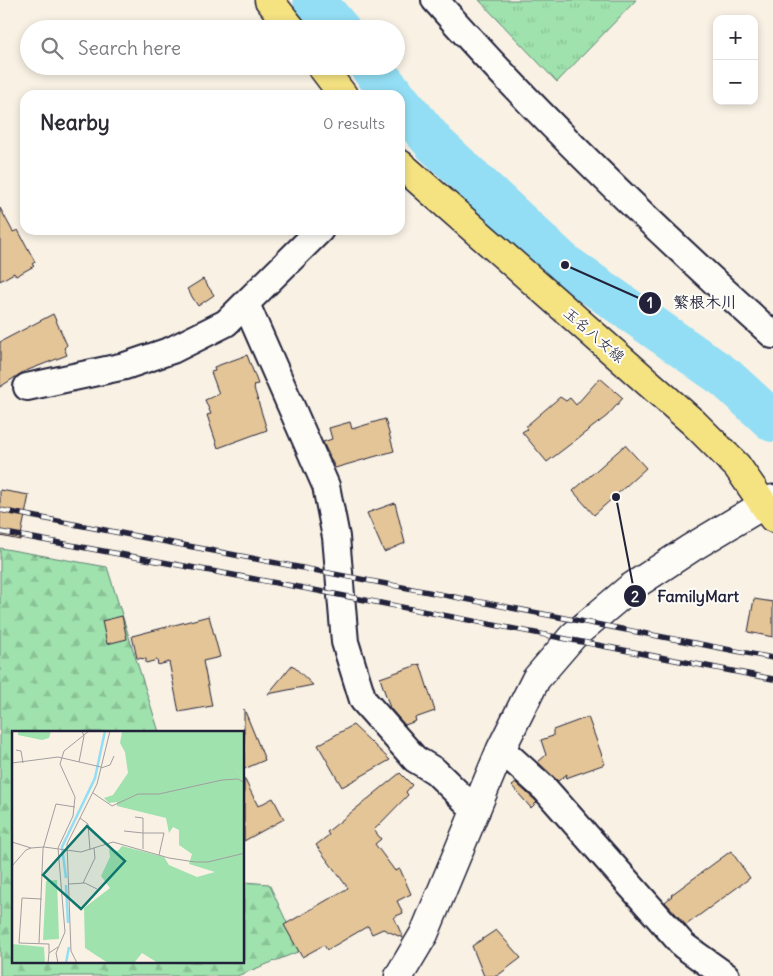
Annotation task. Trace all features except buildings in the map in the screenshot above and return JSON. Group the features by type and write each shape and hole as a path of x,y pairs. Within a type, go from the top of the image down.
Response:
{"main road":[{"path":"269,0 285,20"},
{"path":"328,75 339,90"},
{"name":"玉名八女線","path":"405,168 694,422 737,466 770,507"}],"street":[{"path":"435,0 512,86 689,260 773,335"},
{"path":"27,387 125,366 172,350 226,323 315,235"},
{"path":"246,304 326,486 336,536 345,642 363,700 415,759 435,771 476,811"},
{"path":"399,976 424,934 501,748 536,679 573,636 630,588 691,548 770,507"},
{"path":"501,748 545,789 684,946 726,976"}],"green space":[{"path":"479,0 636,0 557,82"},
{"path":"0,548 107,567 159,731 12,731 12,964 245,964 245,882 269,884 300,951 237,976 0,976"}],"waterway":[{"path":"314,0 331,20"},
{"path":"377,75 390,90"},
{"path":"405,108 435,144 565,265 726,378 773,421"}],"railway":[{"path":"0,510 773,658"},
{"path":"0,532 298,587 773,679"}],"place":[{"name":"繁根木川","path":"565,265"},
{"name":"FamilyMart","path":"616,497"}]}
